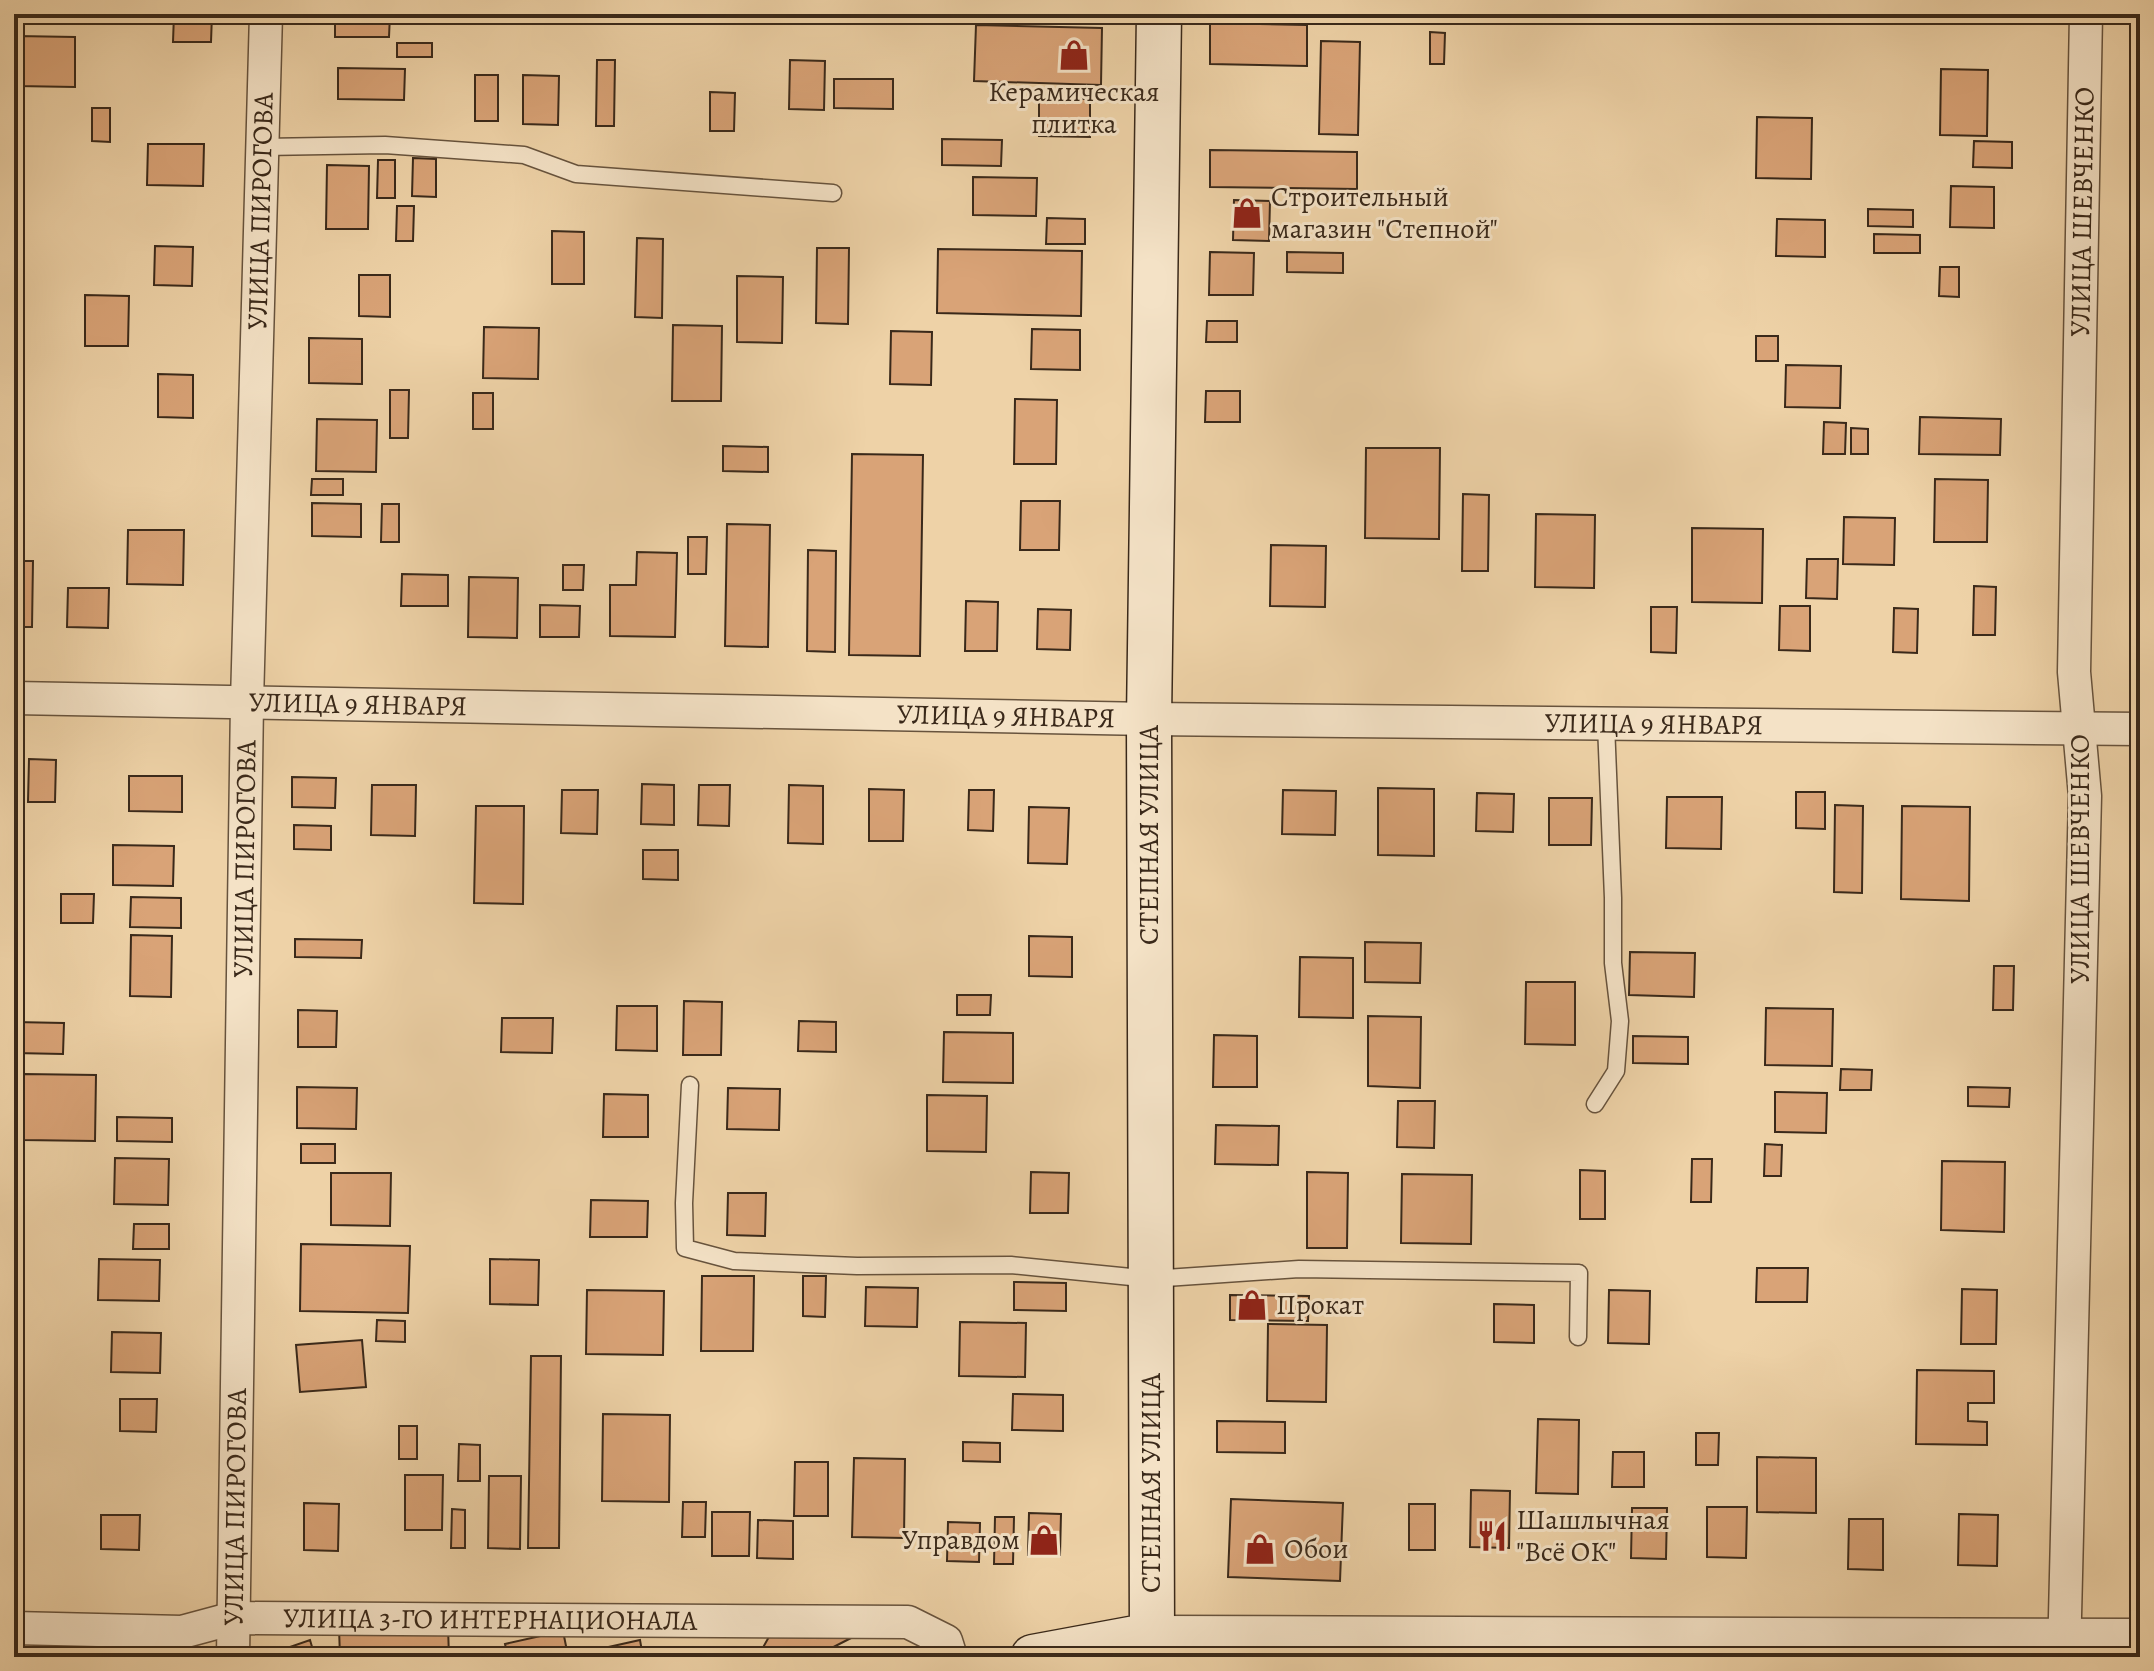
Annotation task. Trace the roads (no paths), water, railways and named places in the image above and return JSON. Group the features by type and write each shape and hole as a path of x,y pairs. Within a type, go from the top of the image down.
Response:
{"main road":[{"name":"СТЕПНАЯ УЛИЦА","path":"1152,1646 1149,719 1159,14"},
{"path":"1033,1657 1152,1646"}],"street":[{"name":"УЛИЦА ПИРОГОВА","path":"233,1657 247,702 266,14"},
{"name":"УЛИЦА ШЕВЧЕНКО","path":"2064,1647 2085,796 2074,672 2086,14"},
{"name":"УЛИЦА 9 ЯНВАРЯ","path":"14,698 1149,719 2140,729"},
{"name":"УЛИЦА 3-ГО ИНТЕРНАЦИОНАЛА","path":"14,1628 182,1632 234,1618 908,1622 946,1641 951,1657"},
{"path":"1152,1646 2064,1647 2140,1638"}],"lane":[{"path":"263,147 385,145 524,155 576,174 833,193"},
{"path":"1595,1104 1616,1071 1620,1021 1613,963 1606,724"},
{"path":"690,1085 685,1248 734,1261 857,1266 1011,1265 1151,1279 1299,1269 1579,1273 1578,1337"}],"place":[{"name":"Керамическая плитка","path":"1074,55"},
{"name":"Строительный магазин \"Степной\"","path":"1247,213"},
{"name":"Прокат","path":"1252,1305"},
{"name":"Шашлычная \"Всё ОК\"","path":"1492,1536"},
{"name":"Управдом","path":"1044,1540"},
{"name":"Обои","path":"1260,1549"}]}
